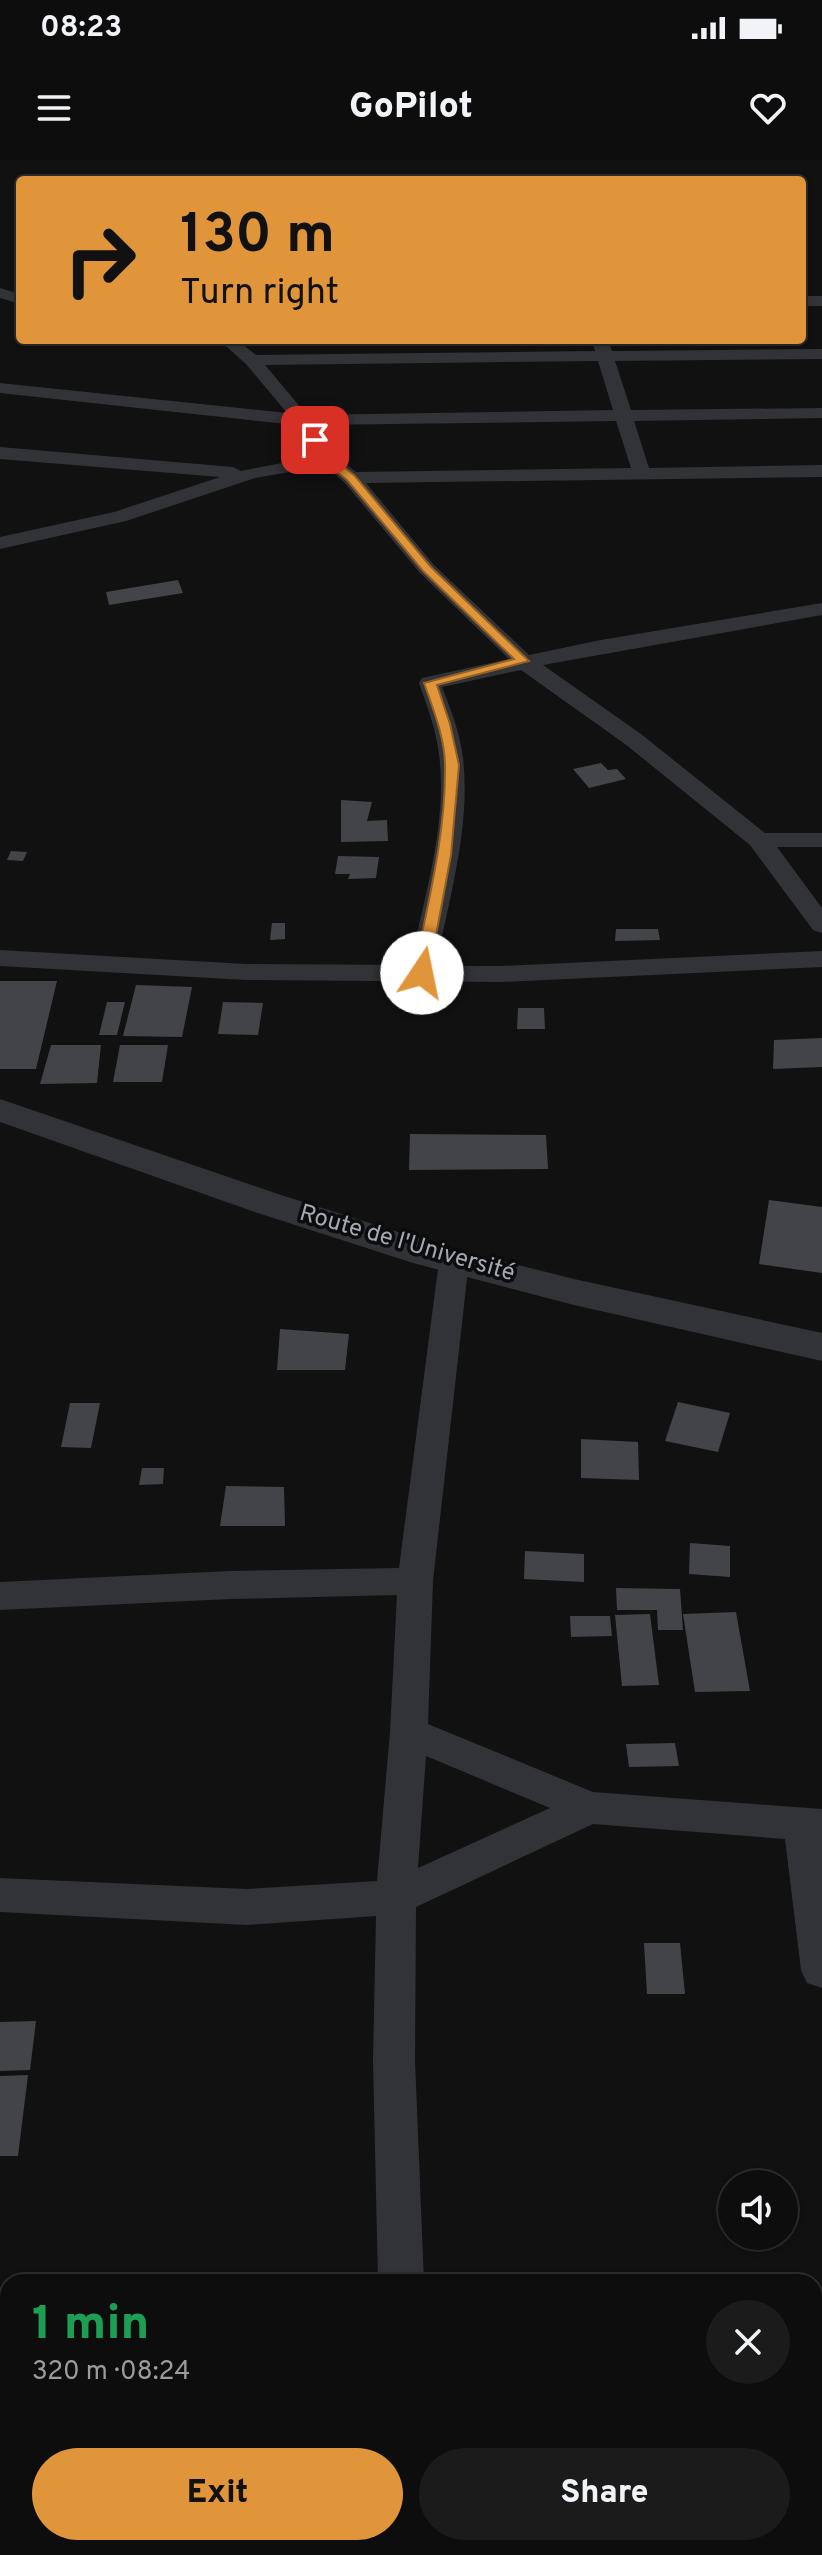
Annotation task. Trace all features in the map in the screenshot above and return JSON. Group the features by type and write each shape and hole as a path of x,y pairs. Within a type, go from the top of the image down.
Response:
{"street":[{"path":"232,344 252,360 329,460 351,478 427,569 523,661 644,748 759,840 822,925"},
{"path":"252,360 603,349 822,354"},
{"path":"603,349 642,474"},
{"path":"0,388 301,420 822,413"},
{"path":"0,453 200,472 252,473"},
{"path":"0,543 119,517 252,473 329,460"},
{"path":"351,478 822,471"},
{"path":"422,973 444,855 452,765 444,724 430,683 523,661 822,609"},
{"path":"759,840 822,840"},
{"path":"0,958 246,972 501,974 822,959"},
{"name":"Route de l'Université","path":"0,1110 152,1164 454,1261 822,1347"},
{"path":"401,2274 394,2060 396,1897 409,1732 415,1581 454,1261"},
{"path":"0,1596 230,1585 415,1581"},
{"path":"409,1732 590,1808 813,1824 822,1970"},
{"path":"0,1895 247,1907 396,1897 590,1808"}],"building":[{"path":"178,580 183,593 109,605 106,592"},
{"path":"601,763 608,770 617,769 626,779 589,788 573,769"},
{"path":"341,800 372,802 367,821 387,820 388,841 341,842"},
{"path":"11,851 27,852 23,861 7,860"},
{"path":"338,856 379,857 376,878 348,879 350,874 335,874"},
{"path":"272,923 285,923 285,939 270,940"},
{"path":"616,929 658,929 660,940 615,941"},
{"path":"0,981 57,981 36,1069 0,1069"},
{"path":"136,985 192,987 182,1037 123,1036"},
{"path":"107,1002 125,1002 117,1035 99,1035"},
{"path":"223,1002 263,1003 258,1035 218,1034"},
{"path":"518,1008 544,1008 545,1029 517,1029"},
{"path":"822,1038 822,1067 773,1069 774,1040"},
{"path":"51,1045 101,1045 97,1083 40,1084"},
{"path":"120,1045 168,1045 162,1082 113,1082"},
{"path":"410,1134 546,1135 548,1169 409,1170"},
{"path":"769,1200 822,1207 822,1273 759,1264"},
{"path":"280,1329 349,1334 345,1370 277,1370"},
{"path":"678,1402 730,1413 718,1452 665,1441"},
{"path":"70,1403 100,1403 91,1448 61,1447"},
{"path":"581,1439 638,1442 639,1480 581,1478"},
{"path":"142,1468 164,1468 163,1484 139,1485"},
{"path":"226,1486 284,1487 285,1526 220,1526"},
{"path":"690,1543 730,1546 730,1577 689,1574"},
{"path":"525,1551 584,1554 584,1582 524,1579"},
{"path":"616,1588 680,1589 683,1630 658,1630 657,1610 617,1610"},
{"path":"736,1612 750,1691 695,1692 683,1614"},
{"path":"650,1614 659,1685 622,1686 615,1615"},
{"path":"570,1616 610,1616 612,1636 571,1637"},
{"path":"675,1743 679,1766 629,1767 626,1744"},
{"path":"644,1943 680,1943 685,1994 647,1994"},
{"path":"36,2021 30,2070 0,2071 0,2022"},
{"path":"28,2075 18,2156 0,2156 0,2076"}],"route":[{"path":"315,440 329,460 351,478 427,569 523,661 430,683 444,724 452,765 444,855 422,973"}]}
